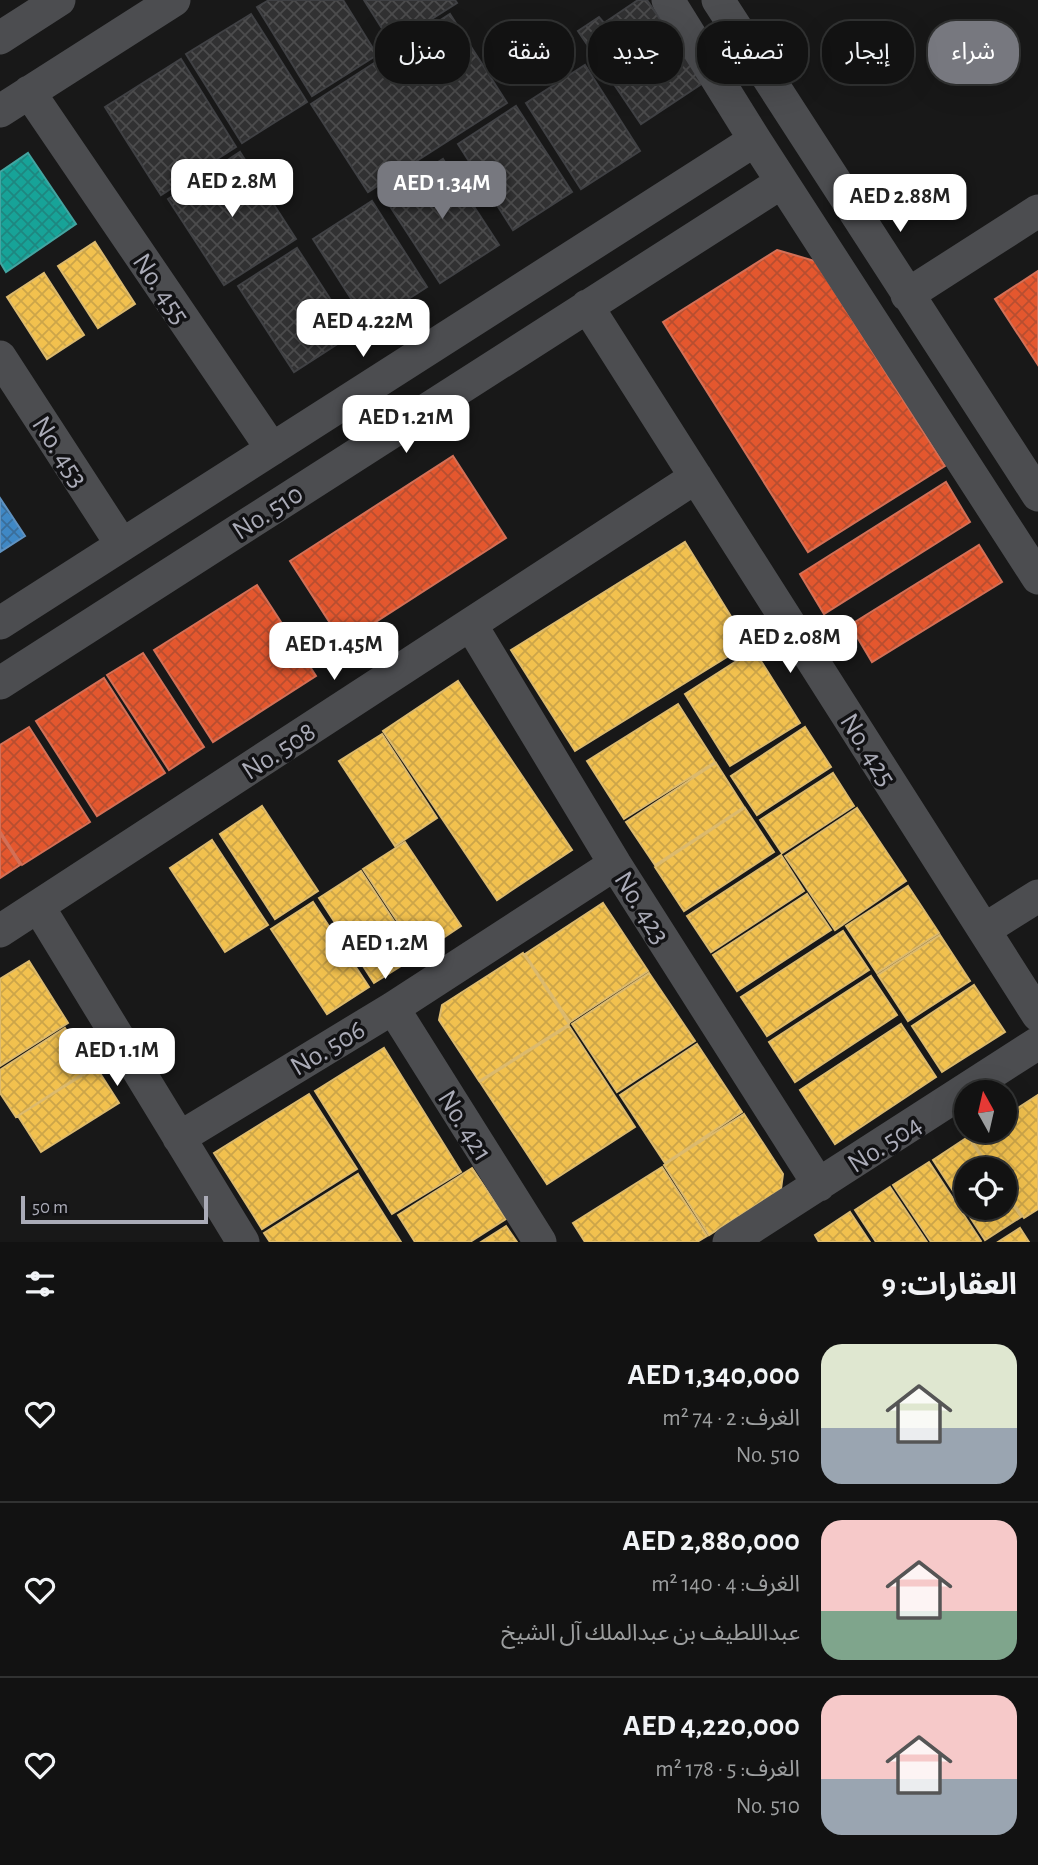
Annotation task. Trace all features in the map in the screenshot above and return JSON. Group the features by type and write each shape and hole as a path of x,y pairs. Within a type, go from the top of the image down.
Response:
{"street":[{"path":"0,38 59,0"},
{"path":"0,111 174,0"},
{"path":"668,0 755,140 1038,578"},
{"path":"718,0 1038,495"},
{"name":"No. 455","path":"29,92 272,449"},
{"name":"No. 510","path":"0,623 755,140"},
{"path":"716,165 732,159 744,160 752,167 756,178 745,205"},
{"name":"No. 510","path":"0,683 782,182"},
{"path":"907,295 1038,211"},
{"name":"No. 425","path":"587,306 1038,1015"},
{"name":"No. 453","path":"0,356 122,545"},
{"name":"No. 508","path":"0,931 696,477"},
{"name":"No. 423","path":"471,625 615,864 819,1185"},
{"name":"No. 506","path":"179,1138 393,1008 615,864"},
{"path":"984,930 1038,897"},
{"path":"38,906 243,1242"},
{"name":"No. 421","path":"393,1008 540,1242"},
{"name":"No. 504","path":"729,1242 1038,1043"}],"building: سكن":[{"path":"95,242 135,304 98,328 58,266"},
{"path":"44,273 84,335 47,359 7,297"},
{"path":"685,542 748,644 575,751 511,650"},
{"path":"754,650 800,723 730,766 685,694"},
{"path":"458,681 572,850 497,900 383,731"},
{"path":"678,704 715,762 624,819 587,761"},
{"path":"805,727 831,767 757,815 731,776"},
{"path":"382,734 437,818 395,846 339,761"},
{"path":"716,763 744,807 655,865 626,822"},
{"path":"833,773 854,806 782,853 760,820"},
{"path":"262,806 318,891 275,919 220,834"},
{"path":"745,808 774,852 684,911 655,867"},
{"path":"857,808 906,881 835,930 785,856"},
{"path":"212,840 268,925 225,952 170,868"},
{"path":"405,842 461,926 419,954 363,869"},
{"path":"781,855 804,891 711,952 687,916"},
{"path":"361,871 417,956 374,983 319,898"},
{"path":"908,886 939,933 877,973 846,926"},
{"path":"807,894 831,930 737,991 713,955"},
{"path":"313,902 369,987 327,1014 271,929"},
{"path":"603,903 648,971 570,1022 525,954"},
{"path":"843,931 869,970 767,1036 741,997"},
{"path":"940,935 970,981 908,1021 878,975"},
{"path":"523,953 569,1024 479,1081 439,1020 442,1005"},
{"path":"29,961 68,1023 0,1066 0,979"},
{"path":"649,973 695,1041 617,1092 572,1024"},
{"path":"871,976 897,1015 795,1082 769,1042"},
{"path":"974,985 1005,1032 942,1072 912,1026"},
{"path":"901,1024 936,1077 835,1144 800,1090"},
{"path":"569,1026 635,1127 547,1184 480,1082"},
{"path":"65,1028 91,1068 16,1117 0,1093 0,1070"},
{"path":"697,1044 742,1112 665,1163 620,1095"},
{"path":"384,1048 461,1172 392,1214 315,1091"},
{"path":"96,1067 119,1103 41,1152 18,1116"},
{"path":"309,1094 357,1169 262,1229 214,1153"},
{"path":"1038,1095 1038,1209 1024,1218 1017,1208 1017,1157 983,1157 974,1143 1017,1143 1017,1109"},
{"path":"744,1114 783,1174 781,1189 709,1235 664,1165"},
{"path":"959,1143 972,1143 981,1157 954,1157 954,1192 933,1160"},
{"path":"929,1162 954,1200 954,1220 967,1220 981,1241 931,1242 893,1185"},
{"path":"662,1167 707,1236 697,1242 585,1242 573,1223"},
{"path":"472,1168 506,1219 470,1242 415,1242 398,1215"},
{"path":"358,1174 401,1242 270,1242 264,1233"},
{"path":"890,1187 927,1242 876,1242 855,1210"},
{"path":"850,1212 870,1242 819,1242 815,1235"},
{"path":"972,1220 1016,1220 985,1240"},
{"path":"506,1226 517,1242 481,1242"},
{"path":"1020,1228 1029,1242 998,1242"}],"building: متاجر":[{"path":"777,250 815,261 945,466 808,552 663,322"},
{"path":"1038,271 1038,365 995,299"},
{"path":"453,456 506,538 343,643 290,561"},
{"path":"946,482 970,522 824,614 800,574"},
{"path":"979,545 1002,582 872,662 850,625"},
{"path":"257,585 316,676 213,742 154,650"},
{"path":"143,653 204,747 169,770 107,675"},
{"path":"104,678 165,773 97,816 36,721"},
{"path":"29,727 90,822 22,865 0,831 0,745"},
{"path":"0,834 20,865 0,878"}],"building: مدارس":[{"path":"0,498 25,536 0,552"}],"building: مرافق عامة":[{"path":"28,153 76,224 6,272 0,262 0,172"}],"building: أخرى":[{"path":"269,0 343,0 375,52 375,56 312,96 257,7"},
{"path":"364,0 455,0 457,3 428,21 377,21"},
{"path":"638,0 647,0 661,21 607,21"},
{"path":"251,14 307,102 242,143 186,54"},
{"path":"450,14 454,21 439,21"},
{"path":"588,24 588,46 578,31"},
{"path":"470,45 484,67 484,84 495,84 507,103 368,192 311,104 375,63 375,84 470,84"},
{"path":"683,53 697,74 697,84 701,84 641,124 614,84 683,84"},
{"path":"181,59 236,147 161,195 105,107"},
{"path":"585,65 588,70 588,84 597,84 640,151 581,189 526,103 556,84 574,84 574,72"},
{"path":"516,106 572,192 513,230 458,144"},
{"path":"240,152 296,239 224,285 168,199"},
{"path":"443,159 499,245 440,283 384,197"},
{"path":"372,201 427,287 368,325 313,239"},
{"path":"297,248 353,334 294,372 238,286"}]}
